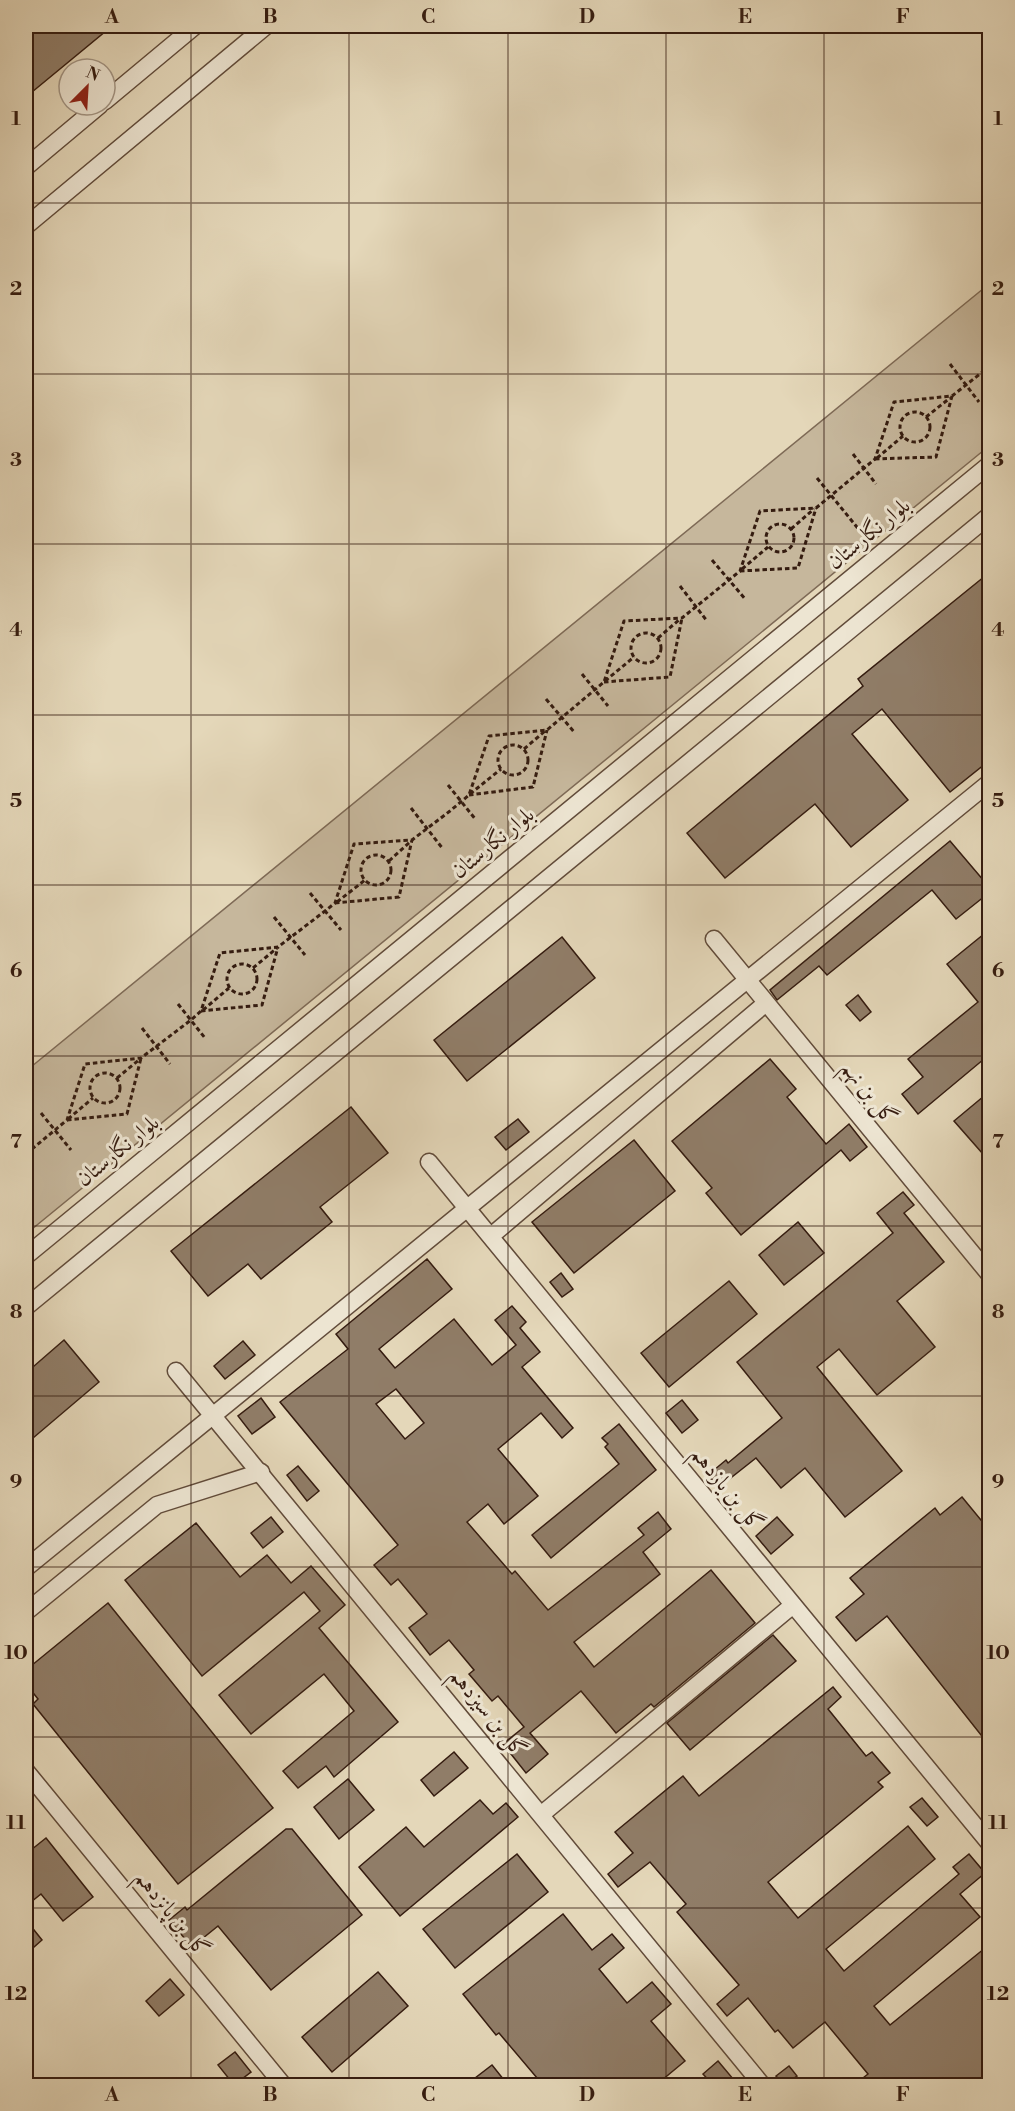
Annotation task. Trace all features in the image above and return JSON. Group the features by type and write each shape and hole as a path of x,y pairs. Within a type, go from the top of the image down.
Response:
{"street":[{"path":"117,91 195,26"},
{"path":"26,226 266,26"},
{"path":"26,167 86,117"},
{"name":"بلوار نگارستان","path":"26,1256 990,464"},
{"path":"26,1307 990,516"},
{"path":"26,1568 990,782"},
{"name":"گل بن نهم","path":"714,939 990,1275"},
{"path":"491,1236 766,1003"},
{"name":"گل بن یازدهم","path":"429,1162 990,1845"},
{"name":"گل بن سیزدهم","path":"176,1371 763,2085"},
{"path":"26,1612 158,1505 261,1472"},
{"path":"542,1814 793,1605"},
{"name":"گل بن پانزدهم","path":"26,1771 284,2085"}],"path":[{"path":"985,340 990,346"},
{"path":"950,364 979,402"},
{"path":"926,417 990,366"},
{"path":"875,459 894,402 952,396"},
{"path":"875,459 936,456 952,396"},
{"path":"916,412 926,417 930,429 925,438 914,442 903,436 900,422 906,414 916,412"},
{"path":"791,529 903,436"},
{"path":"853,454 876,484"},
{"path":"817,478 879,555"},
{"path":"740,571 759,510 816,508"},
{"path":"740,571 798,568 816,508"},
{"path":"783,524 791,529 794,539 791,548 782,553 768,548 765,538 773,525 783,524"},
{"path":"657,638 768,548"},
{"path":"712,560 746,600"},
{"path":"680,586 706,621"},
{"path":"604,682 624,621 682,618"},
{"path":"604,682 670,677 682,618"},
{"path":"644,632 657,638 661,648 654,660 645,663 634,657 631,645 635,637 644,632"},
{"path":"524,749 634,657"},
{"path":"582,674 608,706"},
{"path":"546,699 575,733"},
{"path":"469,795 489,736 547,730"},
{"path":"469,795 533,787 547,730"},
{"path":"511,745 524,749 528,760 524,770 509,774 501,769 498,759 501,750 511,745"},
{"path":"389,861 426,827 501,769"},
{"path":"448,785 476,820"},
{"path":"411,808 443,849"},
{"path":"335,903 354,844 412,840"},
{"path":"335,903 399,897 412,840"},
{"path":"381,855 389,861 391,871 387,881 378,885 365,880 361,866 367,857 381,855"},
{"path":"253,968 365,880"},
{"path":"310,893 341,930"},
{"path":"274,917 304,955"},
{"path":"201,1011 220,953 278,947"},
{"path":"201,1011 262,1005 278,947"},
{"path":"243,963 253,968 257,981 252,990 238,994 229,988 226,978 229,969 243,963"},
{"path":"117,1078 229,988"},
{"path":"178,1004 205,1038"},
{"path":"142,1028 170,1064"},
{"path":"67,1120 85,1064 141,1058"},
{"path":"67,1120 127,1114 141,1058"},
{"path":"109,1073 117,1078 120,1093 113,1101 104,1103 94,1098 90,1086 94,1077 109,1073"},
{"path":"26,1154 94,1098"},
{"path":"41,1113 71,1150"},
{"path":"26,1170 31,1176"}],"shaded area":[{"path":"989,284 989,446 26,1234 26,1071"}],"building":[{"path":"26,26 112,26 74,57 57,57 57,71 26,97"},
{"path":"990,572 990,760 950,792 882,709 852,734 908,800 851,847 815,804 725,878 687,833 863,686 858,679"},
{"path":"950,841 990,888 990,892 956,919 932,890 827,975 819,966 777,1000 770,990"},
{"path":"984,934 990,941 990,1054 918,1114 902,1094 923,1077 908,1059 978,1002 947,964"},
{"path":"562,937 595,978 467,1081 434,1040"},
{"path":"858,995 871,1012 860,1021 846,1005"},
{"path":"770,1059 796,1089 787,1097 826,1144 849,1124 867,1147 850,1161 841,1150 741,1235 706,1193 712,1188 672,1141"},
{"path":"990,1091 990,1162 954,1121"},
{"path":"351,1107 388,1153 320,1207 332,1222 261,1279 248,1264 208,1296 171,1251"},
{"path":"518,1119 529,1132 506,1150 495,1137"},
{"path":"634,1140 675,1191 574,1273 532,1222"},
{"path":"903,1192 914,1205 904,1213 944,1262 897,1301 935,1347 877,1395 839,1349 817,1367 902,1471 845,1517 805,1468 781,1488 756,1458 718,1488 708,1475 726,1460 728,1463 782,1418 737,1362 893,1233 877,1213"},
{"path":"798,1222 824,1253 784,1285 759,1255"},
{"path":"427,1259 452,1289 379,1349 395,1368 454,1319 492,1365 516,1345 495,1320 512,1306 526,1322 520,1328 540,1352 522,1367 573,1428 562,1438 541,1413 498,1449 538,1496 504,1524 488,1504 467,1522 512,1574 515,1571 548,1610 644,1535 638,1528 658,1512 671,1529 643,1552 660,1574 574,1642 594,1667 711,1570 755,1623 654,1707 651,1704 616,1733 581,1691 530,1733 548,1754 526,1773 503,1744 524,1727 498,1696 492,1701 469,1674 474,1670 449,1640 430,1655 409,1628 427,1614 398,1579 391,1585 374,1565 398,1545 280,1402 348,1349 336,1334","holes":["396,1389 424,1423 405,1439 376,1404"]},
{"path":"561,1273 573,1289 562,1297 550,1282"},
{"path":"729,1281 757,1314 669,1387 641,1353"},
{"path":"64,1340 99,1382 26,1444 26,1373"},
{"path":"243,1341 255,1355 225,1379 214,1366"},
{"path":"261,1398 275,1417 252,1434 238,1416"},
{"path":"682,1400 698,1420 682,1433 666,1413"},
{"path":"619,1424 656,1470 551,1558 532,1535 619,1464 605,1447 608,1444 602,1438"},
{"path":"298,1466 319,1491 307,1501 287,1475"},
{"path":"962,1497 990,1531 990,1728 981,1735 887,1616 856,1641 836,1617 864,1594 850,1578 935,1508 940,1515"},
{"path":"271,1517 283,1532 263,1548 251,1533"},
{"path":"777,1517 793,1535 771,1554 756,1536"},
{"path":"196,1523 240,1577 267,1555 291,1583 311,1566 345,1605 319,1628 398,1722 334,1777 326,1766 298,1788 283,1771 354,1711 324,1674 251,1734 219,1695 320,1611 304,1592 202,1676 125,1580"},
{"path":"108,1603 273,1808 178,1884 33,1704 38,1699 26,1684 26,1670"},
{"path":"773,1635 796,1661 690,1750 667,1723"},
{"path":"833,1687 841,1697 828,1709 866,1756 872,1752 890,1773 878,1782 883,1787 768,1882 798,1918 908,1826 935,1859 826,1949 844,1971 959,1874 953,1867 969,1854 985,1873 960,1894 980,1917 874,2006 890,2025 990,1944 990,2080 982,2085 854,2085 868,2074 825,2022 793,2048 778,2030 775,2032 748,1998 727,2016 717,2004 739,1985 677,1912 686,1904 650,1862 618,1887 608,1874 633,1853 615,1832 683,1776 699,1796"},
{"path":"454,1752 468,1768 434,1796 421,1780"},
{"path":"348,1779 374,1810 339,1839 314,1807"},
{"path":"922,1798 938,1817 927,1826 910,1807"},
{"path":"480,1800 493,1814 506,1803 518,1817 400,1916 359,1867 406,1827 424,1847"},
{"path":"286,1829 292,1829 362,1915 271,1990 218,1926 192,1947 169,1920 185,1907 187,1910"},
{"path":"46,1838 93,1897 63,1921 41,1894 26,1906 26,1854"},
{"path":"517,1854 548,1892 455,1968 423,1929"},
{"path":"563,1914 592,1950 612,1934 624,1948 599,1969 627,2003 652,1982 671,2004 651,2021 685,2061 656,2085 543,2085 499,2033 496,2035 463,1994"},
{"path":"26,1920 42,1940 26,1954"},
{"path":"378,1972 408,2006 332,2072 302,2037"},
{"path":"170,1979 184,1995 159,2016 146,2001"},
{"path":"235,2052 251,2072 234,2085 218,2065"},
{"path":"718,2061 734,2080 727,2085 713,2085 703,2074"},
{"path":"492,2065 508,2085 466,2085"},
{"path":"789,2066 797,2076 784,2085 776,2076"}]}
